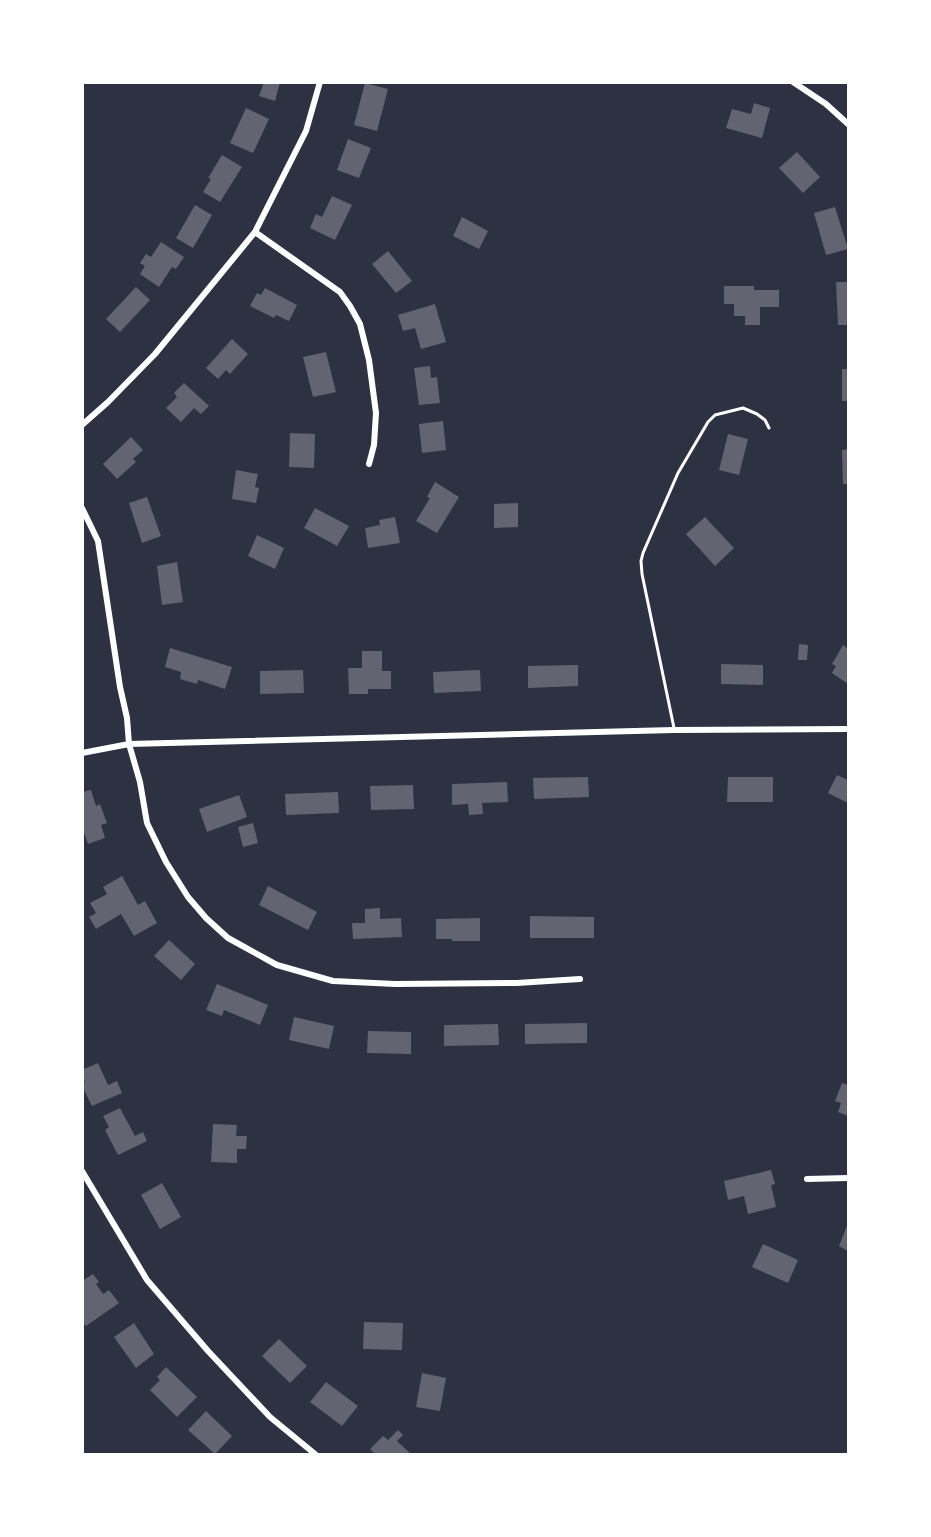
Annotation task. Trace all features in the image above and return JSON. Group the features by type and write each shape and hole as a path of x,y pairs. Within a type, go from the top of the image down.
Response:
{"street":[{"path":"82,425 155,354 255,232 306,131 320,82"},
{"path":"793,82 826,104 849,124"},
{"path":"255,232 340,292 360,324 369,360 376,413 374,445 369,464"},
{"path":"82,508 98,541 120,687 127,718 129,744 140,782 147,823 166,862 188,897 206,918 228,938 277,965 333,981 395,984 506,983 580,979"},
{"path":"82,753 129,744 674,730 849,729"},
{"path":"82,1171 147,1280 208,1351 270,1417 315,1455"},
{"path":"807,1179 849,1178"}],"lane":[{"path":"674,730 642,574 643,553 678,473 708,422 715,415 743,408 765,420 769,428"}],"building":[{"path":"264,82 280,82 275,101 259,96"},
{"path":"365,83 388,89 377,131 354,125"},
{"path":"754,103 770,108 762,138 726,128 732,109 751,114"},
{"path":"246,108 269,119 253,153 230,143"},
{"path":"348,139 371,148 359,178 337,170"},
{"path":"797,152 820,177 803,193 779,168"},
{"path":"222,155 242,167 220,202 203,192 211,179 208,178"},
{"path":"332,196 352,205 335,240 310,228 316,214 322,217"},
{"path":"195,205 212,215 193,248 176,238"},
{"path":"835,207 848,249 826,255 814,213"},
{"path":"462,217 488,231 479,249 453,236"},
{"path":"161,242 184,257 176,269 172,267 159,287 140,274 145,266 140,263 146,254 151,257"},
{"path":"388,251 412,281 396,293 372,264"},
{"path":"836,282 848,282 848,325 838,325"},
{"path":"724,286 754,286 754,290 779,290 779,307 760,307 760,325 745,325 745,316 734,316 734,304 724,304"},
{"path":"136,287 150,300 120,332 106,319"},
{"path":"265,288 297,305 289,321 276,315 274,318 250,306 257,293 261,295"},
{"path":"435,304 446,342 421,349 415,328 403,331 398,315"},
{"path":"232,339 248,354 230,374 226,370 218,379 206,368"},
{"path":"326,352 336,392 313,397 303,357"},
{"path":"430,366 431,378 437,377 440,403 419,405 414,368"},
{"path":"842,369 848,369 848,401 842,401"},
{"path":"184,383 209,406 201,414 194,408 181,422 166,408 177,397 174,393"},
{"path":"443,421 446,450 422,453 419,424"},
{"path":"290,433 315,434 314,468 289,467"},
{"path":"728,434 748,439 739,475 719,470"},
{"path":"131,437 143,450 133,459 136,462 117,479 103,464"},
{"path":"848,449 848,484 843,484 842,450"},
{"path":"236,470 258,474 255,487 259,488 256,503 232,499"},
{"path":"435,482 459,497 437,533 416,521 430,498 427,497"},
{"path":"147,497 161,536 142,543 129,503"},
{"path":"518,503 518,527 494,528 494,504"},
{"path":"315,508 349,526 337,546 304,528"},
{"path":"395,517 400,543 368,548 365,528 380,525 379,520"},
{"path":"705,517 734,548 715,566 686,534"},
{"path":"257,535 284,548 275,569 248,556"},
{"path":"177,562 183,602 162,605 157,566"},
{"path":"799,644 808,645 807,660 798,660"},
{"path":"843,645 848,649 848,684 832,673 836,666 832,664"},
{"path":"170,648 232,667 225,689 198,680 197,684 180,679 181,672 165,667"},
{"path":"362,651 382,651 382,671 391,671 391,689 368,689 368,694 349,694 348,668 362,668"},
{"path":"721,664 763,665 763,685 721,684"},
{"path":"578,665 578,686 528,688 528,666"},
{"path":"303,670 304,693 260,694 260,671"},
{"path":"480,670 481,691 434,693 433,672"},
{"path":"837,775 848,780 848,803 828,793"},
{"path":"588,777 589,797 534,799 533,778"},
{"path":"728,777 773,777 773,802 727,802"},
{"path":"507,782 508,802 482,803 483,814 469,815 468,804 452,805 452,784"},
{"path":"413,785 414,809 371,810 370,786"},
{"path":"91,790 96,806 100,804 107,823 101,825 105,838 88,844 82,827 82,792"},
{"path":"338,792 339,813 286,815 285,794"},
{"path":"239,795 247,817 207,832 199,809"},
{"path":"253,823 258,843 243,847 238,827"},
{"path":"122,876 138,905 145,901 157,923 134,936 121,914 96,929 89,917 96,913 90,903 107,894 103,887"},
{"path":"268,886 317,912 308,930 259,905"},
{"path":"380,908 380,919 401,918 402,937 353,939 352,923 365,923 365,909"},
{"path":"530,916 594,917 594,938 530,938"},
{"path":"480,918 480,941 436,939 436,919"},
{"path":"169,940 195,964 181,980 154,956"},
{"path":"217,984 268,1005 260,1025 224,1010 222,1016 206,1010"},
{"path":"294,1017 334,1026 329,1049 289,1040"},
{"path":"587,1023 587,1043 525,1044 525,1024"},
{"path":"498,1024 499,1045 444,1046 444,1025"},
{"path":"368,1031 411,1032 411,1054 367,1053"},
{"path":"98,1063 108,1085 117,1081 122,1093 92,1106 82,1086 85,1082 82,1070"},
{"path":"842,1083 848,1085 848,1116 838,1112 841,1103 835,1101"},
{"path":"120,1108 135,1136 143,1132 147,1141 118,1155 105,1130 109,1127 103,1116"},
{"path":"213,1124 237,1125 236,1136 247,1136 246,1149 237,1149 237,1163 211,1162"},
{"path":"771,1170 775,1184 771,1185 776,1207 748,1214 744,1196 728,1200 724,1181"},
{"path":"162,1183 181,1217 160,1229 141,1195"},
{"path":"848,1223 848,1251 839,1246"},
{"path":"763,1244 798,1260 788,1283 752,1267"},
{"path":"93,1274 103,1294 109,1290 119,1303 86,1326 82,1322 82,1281"},
{"path":"364,1322 403,1323 402,1350 363,1349"},
{"path":"134,1323 154,1354 136,1368 114,1337"},
{"path":"279,1339 307,1366 290,1383 262,1356"},
{"path":"166,1367 197,1397 177,1417 150,1390 160,1380 157,1377"},
{"path":"422,1373 446,1378 440,1411 416,1407"},
{"path":"326,1382 358,1406 342,1426 310,1402"},
{"path":"206,1411 232,1436 215,1454 188,1430"},
{"path":"398,1430 403,1435 397,1441 411,1454 375,1454 370,1449 383,1436 388,1440"}]}
